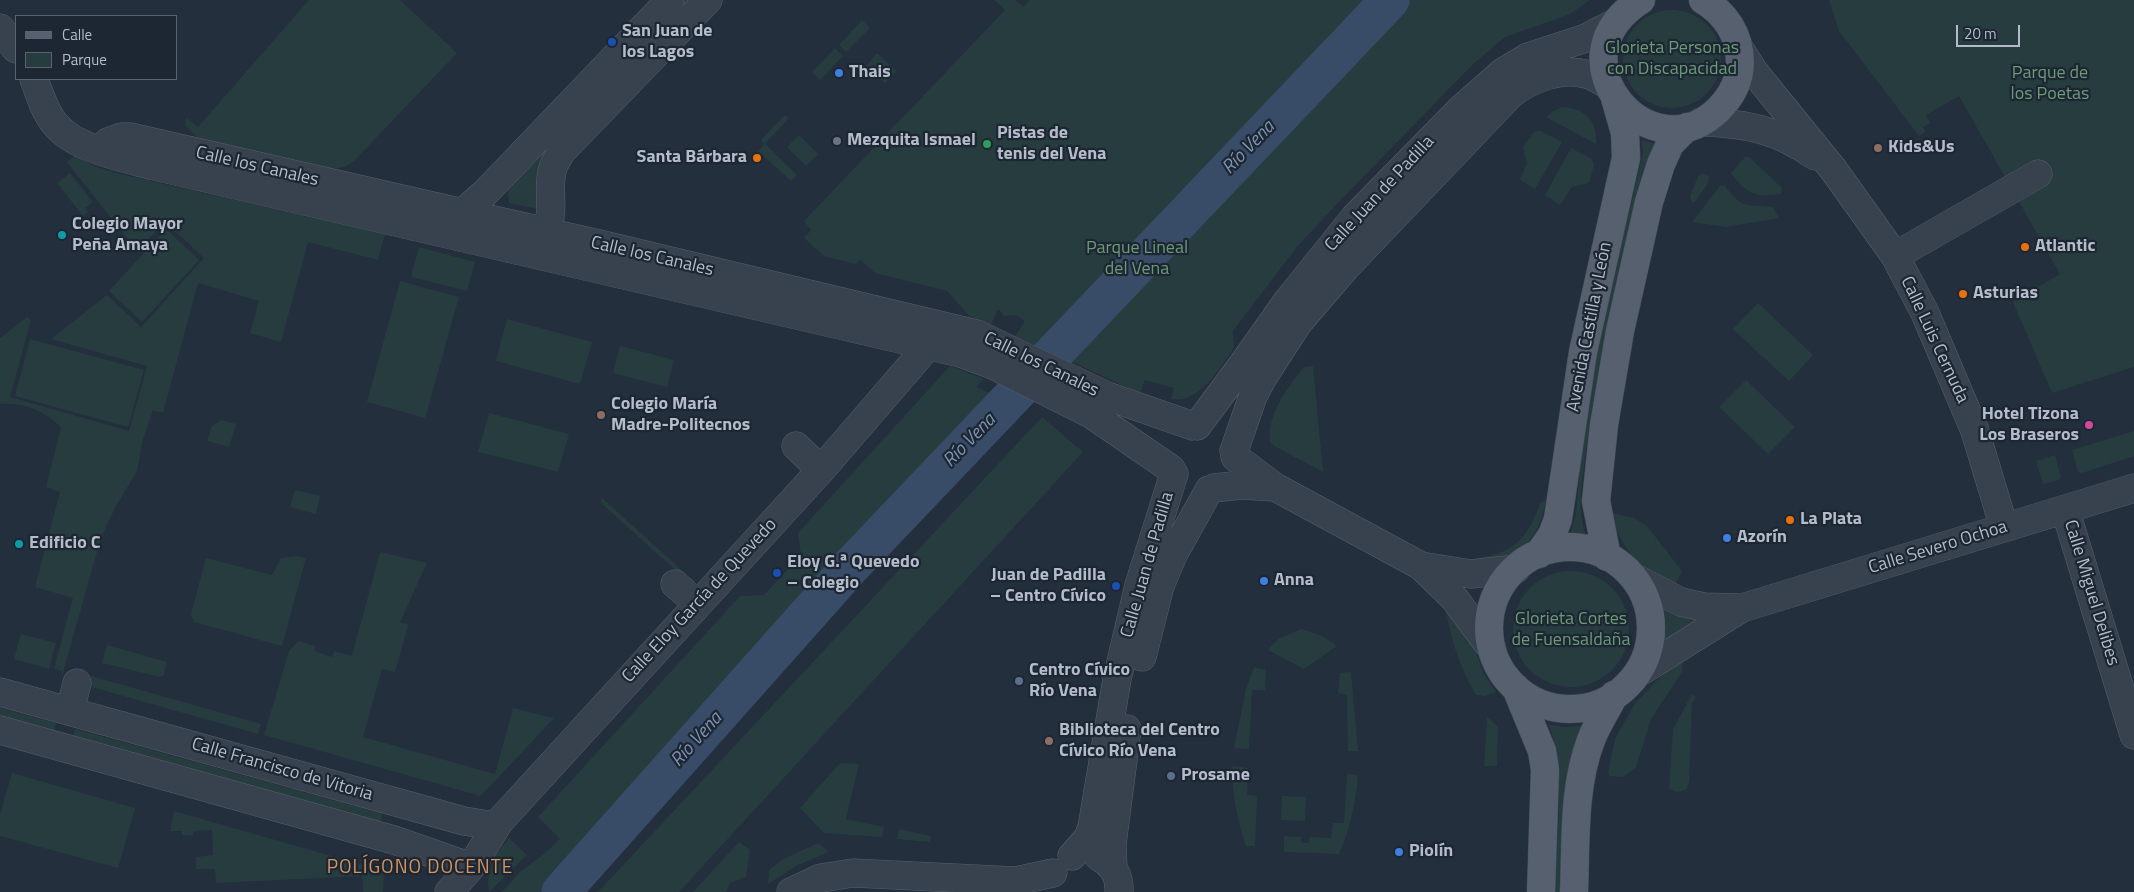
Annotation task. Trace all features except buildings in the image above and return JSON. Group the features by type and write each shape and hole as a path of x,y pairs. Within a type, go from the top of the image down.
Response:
{"main road":[{"path":"1641,0 1627,9 1614,23 1605,47 1605,73 1611,91 1626,110 1646,123 1670,129 1694,124 1714,114 1724,104 1738,78 1740,63 1733,24 1703,0"},
{"name":"Avenida Castilla y León","path":"1539,554 1552,535 1558,519 1585,343 1626,158 1625,133 1611,91"},
{"name":"Avenida Castilla y León","path":"1607,557 1596,501 1604,425 1616,350 1649,202 1655,183 1670,144 1694,124"},
{"path":"1516,688 1539,702 1564,708 1590,706 1614,695 1638,673 1650,647 1652,628 1647,601 1633,577 1621,566 1591,550 1574,548 1556,549 1539,554 1516,569 1503,584 1494,602 1490,629 1492,649 1499,666 1516,688 1542,751 1545,770 1541,892"},
{"path":"1574,892 1579,792 1584,763 1591,739 1614,695"}],"street":[{"path":"462,214 505,173 670,0"},
{"path":"505,173 496,198 494,221 498,235 512,249 533,243 544,232 552,202 553,168 562,151 708,0"},
{"name":"Calle Juan de Padilla","path":"1195,426 1243,364 1289,298 1355,217 1461,109 1503,72 1528,57 1586,38 1614,23"},
{"name":"Calle Luis Cernuda","path":"1733,24 1755,73 1833,169 1895,256 1925,313 1975,431 2004,527"},
{"path":"0,28 15,48"},
{"name":"Calle Juan de Padilla","path":"1234,454 1260,383 1298,324 1346,267 1511,94 1543,77 1561,73 1588,74 1611,91"},
{"name":"Calle los Canales","path":"34,80 54,123 62,132 79,142 104,152 154,166 353,200 462,214 603,245 977,334 1003,358 1067,390 1195,426"},
{"name":"Calle Luis Cernuda","path":"1694,124 1733,122 1761,128 1786,138 1833,169"},
{"name":"Calle los Canales","path":"104,152 108,142 122,137 159,145 353,200 512,249 960,353 1003,358"},
{"path":"1895,256 2038,174"},
{"path":"552,202 565,222 603,245"},
{"name":"Calle Eloy García de Quevedo","path":"448,892 471,867 496,826 821,470 941,333 965,331"},
{"name":"Calle los Canales","path":"1067,390 1107,424 1172,472"},
{"path":"1275,487 1241,485 1202,490 1188,487 1172,472 1170,453 1172,444 1184,430 1195,426 1213,427 1220,431 1226,436 1234,454 1275,487 1421,566 1454,598 1492,649"},
{"path":"796,446 821,470"},
{"path":"1211,489 1226,479 1231,472 1234,454"},
{"name":"Calle Juan de Padilla","path":"1059,874 1088,838 1092,827 1117,679 1139,585 1172,472"},
{"name":"Calle Severo Ochoa","path":"1638,673 1742,608 2134,488"},
{"name":"Calle Juan de Padilla","path":"1116,880 1112,844 1128,722 1149,628 1160,586 1173,555 1211,489"},
{"name":"Calle Miguel Delibes","path":"2065,509 2134,735"},
{"path":"1421,566 1471,574 1516,569"},
{"name":"Calle Severo Ochoa","path":"1633,577 1681,602 1704,607 1742,608"},
{"name":"Calle Francisco de Vitoria","path":"0,692 73,696 456,818 496,826"},
{"path":"60,747 73,696"},
{"name":"Calle Francisco de Vitoria","path":"0,730 394,840 471,867"},
{"path":"791,892 821,878 853,873 1016,881 1059,874 1084,854 1101,858 1116,880"},
{"path":"827,892 862,886 982,892"}],"green space":[{"path":"309,0 400,0 457,53 353,162 344,167 331,169 197,137 185,125 186,118 198,127"},
{"path":"682,0 698,0 557,147 538,209 509,203 508,192 513,179"},
{"name":"Parque Lineal del Vena","path":"995,0 1015,0 1023,7 1030,0 1590,0 1570,14 1505,37 1474,63 1296,248 1233,331 1234,348 1208,383 1191,396 1182,399 1171,399 1174,388 1145,380 1140,393 1015,336 1025,321 1016,315 1004,316 998,309 991,325 969,316 947,291 875,273 860,260 856,264 824,256 804,238 811,230 804,221 1005,10"},
{"name":"Parque de los Poetas","path":"1829,0 2134,0 2134,367 2052,393 2013,302 2060,274 1959,96 1926,115 1930,123 1923,127 1925,132 1919,136 1839,31"},
{"name":"Glorieta Personas con Discapacidad","path":"1672,10 1691,14 1706,25 1717,40 1721,59 1717,78 1706,93 1691,104 1672,108 1653,104 1638,93 1627,78 1623,59 1627,40 1638,25 1653,14"},
{"path":"862,20 870,28 846,52 839,45"},
{"path":"835,48 843,56 820,80 812,72"},
{"path":"877,53 897,71 885,83 866,66"},
{"path":"1563,107 1578,110 1588,118 1594,129 1596,144 1546,117 1553,111"},
{"path":"785,115 789,118 765,144 797,175 791,181 758,151 764,144 761,140"},
{"path":"1539,130 1562,142 1535,189 1520,180 1527,163 1523,147 1533,133"},
{"path":"799,135 818,154 806,166 787,147"},
{"path":"1641,140 1656,144 1647,163 1636,200 1607,327 1581,489 1582,516 1586,536 1570,535 1576,514 1582,443 1601,330 1643,152"},
{"path":"1571,148 1592,159 1594,165 1589,183 1572,187 1560,205 1545,195"},
{"path":"74,156 94,166 116,173 385,234 378,260 308,242 281,342 250,333 259,301 198,283 163,413 153,410 143,439 137,471 116,506 101,538 61,679 62,671 54,668 73,598 35,587 60,492 46,487 61,427 41,412 17,404 0,404 0,338 27,317 31,320 10,397 129,431 147,366 51,339 107,295 141,327 204,258 165,222 137,251 67,162"},
{"path":"1745,157 1749,157 1782,188 1781,194 1758,194 1742,186 1731,173"},
{"path":"70,173 93,202 85,208 88,212 83,216 57,183"},
{"path":"1702,173 1709,176 1708,183 1695,202 1692,202 1690,197 1698,176"},
{"path":"1720,186 1725,186 1737,200 1746,205 1773,207 1779,218 1726,227 1692,222"},
{"path":"166,229 199,260 142,322 109,291"},
{"path":"419,247 475,262 467,291 411,277"},
{"path":"400,281 459,297 425,418 367,402"},
{"path":"1758,303 1813,355 1789,381 1733,329"},
{"path":"507,319 592,342 580,384 496,361"},
{"path":"30,339 144,370 128,427 15,396"},
{"path":"620,346 674,360 667,387 613,373"},
{"path":"950,366 984,379 976,387 992,394 752,655 541,892 502,892 521,871 560,839 538,817 740,596 764,595 801,555 798,533"},
{"path":"1313,366 1323,472 1270,442 1271,422 1280,402 1291,383 1304,367"},
{"path":"1746,380 1795,427 1768,454 1719,407"},
{"path":"489,413 569,434 558,472 478,452"},
{"path":"1042,417 1083,452 679,892 598,892"},
{"path":"221,420 236,424 229,447 207,441 212,426"},
{"path":"2134,431 2134,456 2082,473 2078,472 2072,450"},
{"path":"2055,455 2061,478 2043,484 2036,461"},
{"path":"295,490 320,496 316,514 290,507"},
{"path":"602,498 685,573 682,576 601,503"},
{"path":"1546,500 1542,518 1534,534 1522,548 1502,558 1471,561 1502,552 1518,542 1529,529 1540,503"},
{"path":"1612,513 1634,518 1647,526 1682,571 1673,590 1652,575 1634,558 1620,537"},
{"path":"380,552 427,563 400,622 408,625 395,672 382,669 363,737 495,774 513,708 554,718 481,796 264,735 289,651 298,641 315,646 314,651 332,657 334,651 352,656"},
{"path":"295,556 306,558 282,646 194,622 191,614 206,558 272,575 281,558"},
{"name":"Glorieta Cortes de Fuensaldaña","path":"1571,571 1593,576 1612,588 1624,607 1629,629 1624,651 1612,670 1593,682 1571,687 1549,682 1530,670 1518,651 1513,629 1518,607 1530,588 1549,576"},
{"path":"1444,601 1472,642 1484,674 1496,692 1485,696 1476,695 1455,650"},
{"path":"1663,605 1718,616 1664,645 1666,624"},
{"path":"1301,629 1322,636 1337,646 1304,669 1268,650 1278,639"},
{"path":"21,634 56,643 49,669 14,659"},
{"path":"107,645 167,662 164,675 160,677 102,663"},
{"path":"1677,660 1683,664 1682,672 1651,719 1636,767 1623,777 1609,776 1608,772 1615,739 1635,703"},
{"path":"1254,667 1266,670 1265,690 1252,690 1249,749 1234,748 1246,689"},
{"path":"1351,672 1358,751 1348,751 1347,695 1338,693 1340,673"},
{"path":"91,676 261,724 258,734 88,686"},
{"path":"1692,694 1696,697 1692,703 1689,781 1687,788 1680,792 1675,792 1669,788 1673,729"},
{"path":"0,708 56,723 54,732 0,717"},
{"path":"1487,717 1498,727 1497,766 1484,766"},
{"path":"1549,725 1565,727 1583,725 1575,743 1566,784 1561,892 1554,892 1559,785 1554,743"},
{"path":"75,729 380,813 382,818 379,822 73,737"},
{"path":"840,763 859,764 846,819 884,827 882,837 824,833 800,808"},
{"path":"1232,766 1248,768 1247,795 1257,796 1255,846 1246,846 1236,806"},
{"path":"12,773 135,808 118,868 0,836 0,815"},
{"path":"1347,774 1358,775 1354,805 1339,854 1284,852 1284,836 1301,837 1301,843 1309,843 1310,837 1331,838 1333,823 1344,823"},
{"path":"1282,796 1306,797 1305,821 1281,820"},
{"path":"174,811 384,871 383,892 363,892 362,876 216,883 215,869 196,869 196,857 213,855 212,830 193,831 193,835 182,835 182,831 170,831"},
{"path":"899,829 931,836 930,842 897,839"},
{"path":"509,838 527,855 489,892 488,883 492,863"},
{"path":"739,842 750,850 746,877 730,883 726,892 693,892"},
{"path":"818,843 829,852 796,866 768,884 769,870 783,859"}],"waterway":[{"name":"Río Vena","path":"561,892 852,565 1390,0"}],"place":[{"name":"San Juan de los Lagos","path":"612,42"},
{"name":"Thais","path":"839,73"},
{"name":"Mezquita Ismael","path":"837,141"},
{"name":"Pistas de tenis del Vena","path":"987,144"},
{"name":"Kids&Us","path":"1878,148"},
{"name":"Santa Bárbara","path":"757,158"},
{"name":"Colegio Mayor Peña Amaya","path":"62,235"},
{"name":"Atlantic","path":"2025,247"},
{"name":"Asturias","path":"1963,294"},
{"name":"Colegio María Madre-Politecnos","path":"601,415"},
{"name":"Hotel Tizona Los Braseros","path":"2089,425"},
{"name":"La Plata","path":"1790,520"},
{"name":"Azorín","path":"1727,538"},
{"name":"Edificio C","path":"19,544"},
{"name":"Eloy G.ª Quevedo – Colegio","path":"777,573"},
{"name":"Anna","path":"1264,581"},
{"name":"Juan de Padilla – Centro Cívico","path":"1116,586"},
{"name":"Centro Cívico Río Vena","path":"1019,681"},
{"name":"Biblioteca del Centro Cívico Río Vena","path":"1049,741"},
{"name":"Prosame","path":"1171,776"},
{"name":"Piolín","path":"1399,852"}],"district":[{"name":"POLÍGONO DOCENTE","path":"420,868"}]}
